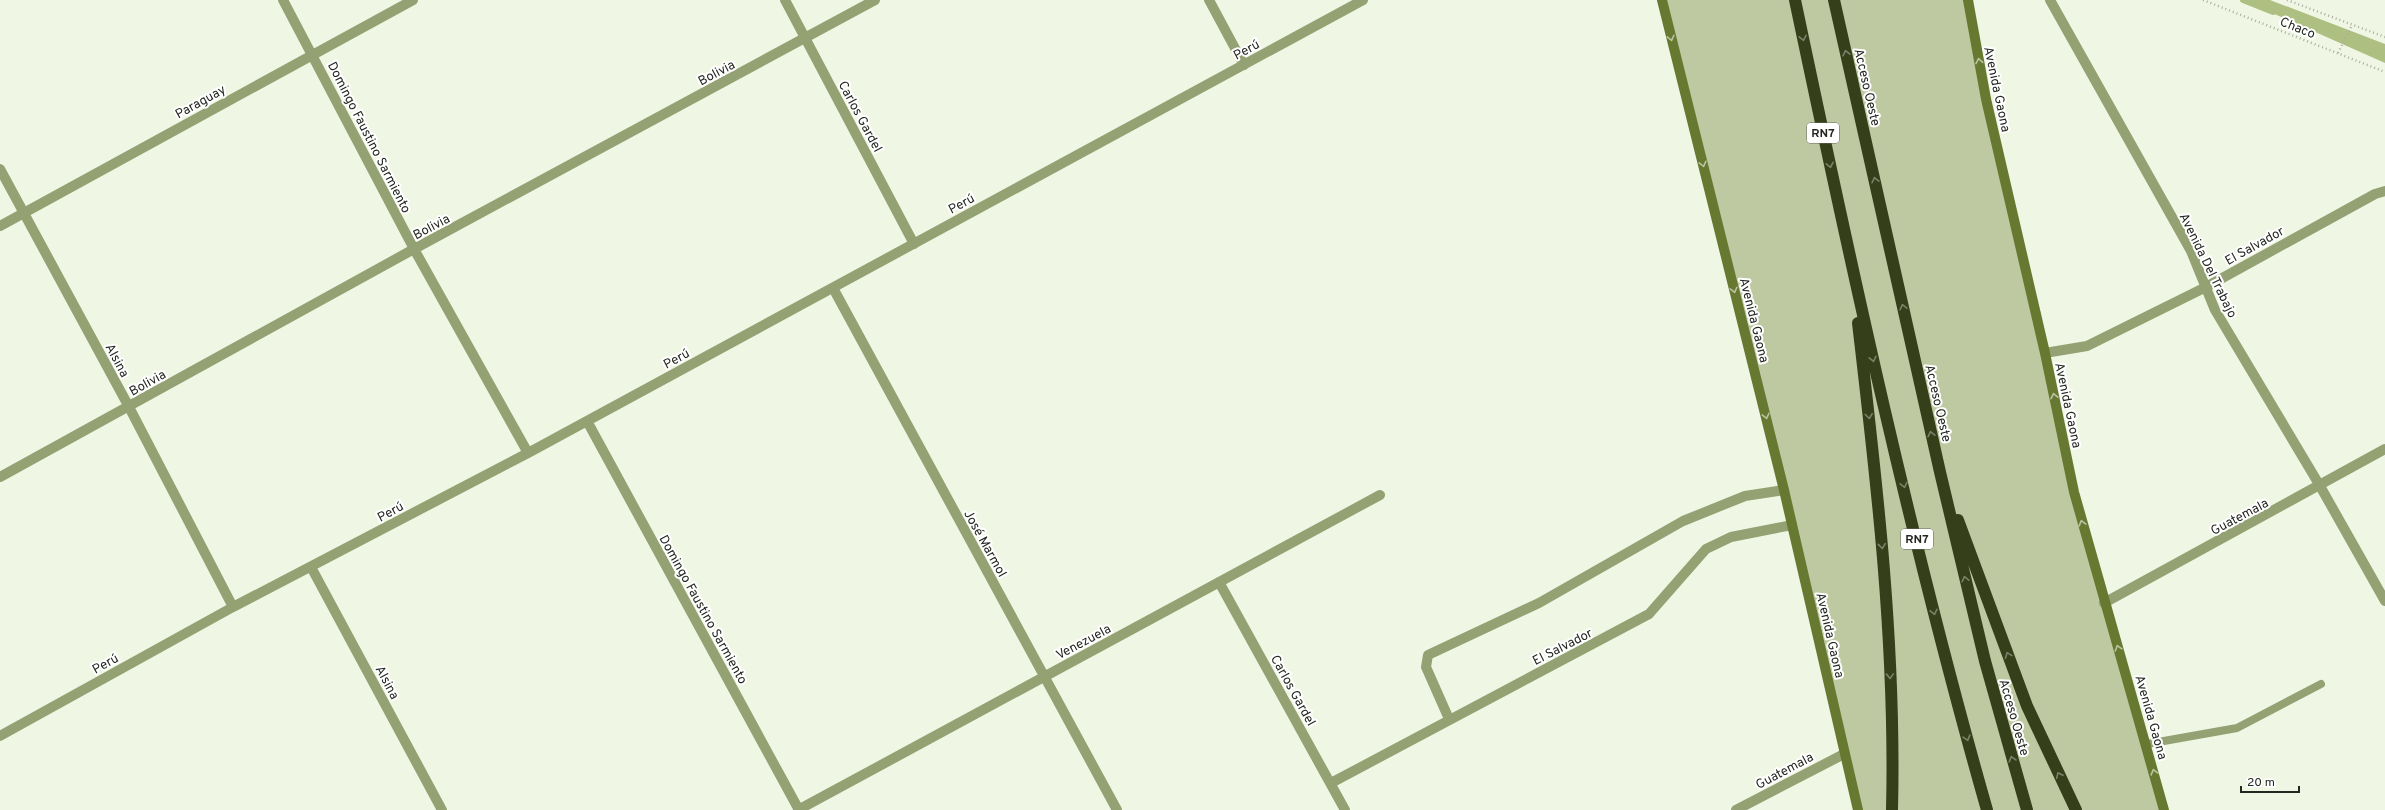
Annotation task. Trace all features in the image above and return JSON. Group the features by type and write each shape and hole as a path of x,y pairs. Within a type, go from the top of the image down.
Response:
{"highway":[{"name":"RN7","path":"1795,0 1851,266 1952,687 1987,810"},
{"name":"Acceso Oeste","path":"1834,0 1940,472 1985,660 2027,810"},
{"path":"1851,266 1884,564 1892,731 1892,810"},
{"path":"1940,472 2027,706 2076,810"}],"street":[{"name":"Domingo Faustino Sarmiento","path":"283,0 414,250 528,453"},
{"name":"Paraguay","path":"0,226 413,0"},
{"name":"Carlos Gardel","path":"785,0 914,244"},
{"name":"Bolivia","path":"0,477 875,0"},
{"path":"1210,0 1244,65"},
{"name":"Perú","path":"0,736 233,607 528,453 1363,0"},
{"name":"Avenida Gaona","path":"1662,0 1784,490 1858,810"},
{"name":"Avenida Gaona","path":"1968,0 1986,99 2045,353 2074,492 2104,603 2147,744 2164,810"},
{"name":"Avenida Del Trabajo","path":"2050,0 2191,251 2215,310 2320,486 2385,601"},
{"name":"Alsina","path":"0,169 129,407 233,607"},
{"name":"El Salvador","path":"2045,353 2087,346 2206,287 2375,194 2385,190"},
{"name":"José Marmol","path":"833,288 1117,810"},
{"name":"Domingo Faustino Sarmiento","path":"587,421 798,810"},
{"name":"Guatemala","path":"2104,603 2320,486 2385,449"},
{"path":"1449,719 1426,667 1428,655 1539,603 1683,520 1745,496 1784,490"},
{"name":"Venezuela","path":"798,810 1380,495"},
{"name":"El Salvador","path":"1331,783 1649,614 1706,549 1731,537 1792,525"},
{"name":"Alsina","path":"311,567 442,810"},
{"name":"Carlos Gardel","path":"1219,582 1345,810"},
{"name":"Guatemala","path":"1736,810 1844,754"}],"lane":[{"path":"2147,744 2237,728 2321,684"}],"path":[{"name":"Chaco","path":"2203,0 2385,72"},
{"path":"2287,0 2385,37"},
{"path":"2338,54 2352,25"}],"shaded area":[{"path":"1662,0 1968,0 2074,492 2164,810 1858,810"},
{"path":"2243,0 2270,0 2385,44 2385,63"}],"waterway":[{"path":"2243,0 2273,12"}]}
